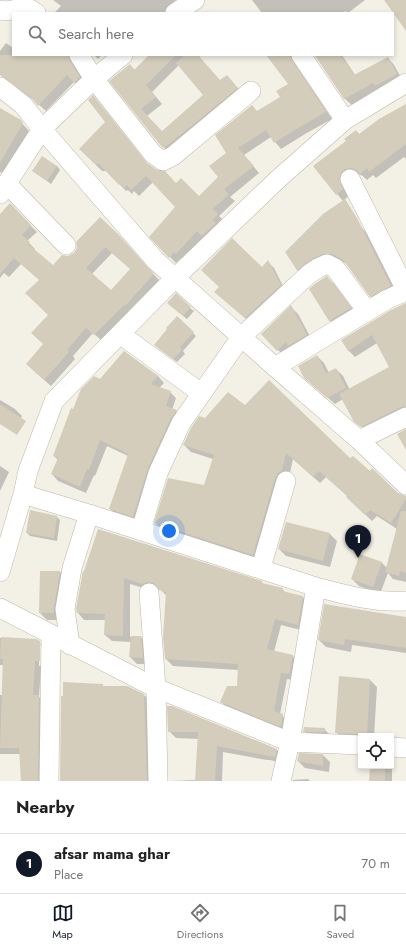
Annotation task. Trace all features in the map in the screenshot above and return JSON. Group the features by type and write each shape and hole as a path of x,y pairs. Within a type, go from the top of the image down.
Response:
{"street":[{"path":"176,12 194,0"},
{"path":"0,10 11,11 27,7 34,12"},
{"path":"80,56 94,79 153,154 163,161 173,156 251,91"},
{"path":"66,246 4,189 42,129 94,79 122,56"},
{"path":"302,56 345,120"},
{"path":"0,572 23,494 28,471 54,401 175,278 277,180 345,120 406,83"},
{"path":"0,87 23,105 156,261 359,440 406,485"},
{"path":"275,367 367,311 406,290 350,179"},
{"path":"141,530 158,473 180,424 241,337 309,274 327,264 335,268 367,311"},
{"path":"120,334 202,393"},
{"path":"359,440 406,417"},
{"path":"261,568 286,481"},
{"path":"23,494 261,568 316,587 346,595 376,600 406,601"},
{"path":"70,645 65,609 72,568 89,514"},
{"path":"281,781 290,742 316,587"},
{"path":"149,593 156,688 158,781"},
{"path":"0,608 156,688 290,742 358,745"},
{"path":"49,781 51,635"},
{"path":"394,747 406,748"}],"building":[{"path":"384,0 406,0 406,31 394,12"},
{"path":"0,55 68,56 80,77 74,83 67,75 38,106 30,96 0,75"},
{"path":"148,56 175,56 146,85 156,97 141,109 162,131 203,95 176,63 184,56 199,56 220,80 227,75 238,88 164,148 109,81 130,64 134,70"},
{"path":"267,56 290,56 326,112 274,143 266,130 238,148 254,166 224,189 229,194 213,209 218,214 212,220 216,223 202,236 197,231 176,254 174,252 169,258 149,237 175,207 146,176 131,190 127,185 125,188 120,184 119,185 99,164 95,164 79,149 105,122 88,100 93,95 147,163 157,170 165,171 176,183 181,178 199,196 218,177 209,166 226,153 215,135 252,105 257,111 280,97 276,91 288,84"},
{"path":"342,56 354,75 388,57 397,74 375,86 373,83 344,99 316,57"},
{"path":"406,104 406,144 369,172 367,168 360,174 351,168 345,169 339,178 343,189 336,195 313,166 346,141 344,139 356,130 359,134 379,119"},
{"path":"0,108 21,120 23,123 0,163"},
{"path":"42,156 57,166 47,181 32,171"},
{"path":"345,199 357,218 391,286 370,297 344,261 340,258 332,254 323,254 312,259 297,270 285,252 323,214"},
{"path":"10,203 31,225 22,235 30,242 28,244 53,265 62,255 68,256 74,253 77,248 76,242 100,217 119,235 154,274 125,306 124,305 94,335 86,328 67,350 69,352 44,380 26,364 43,344 31,333 48,315 25,293 39,280 14,258 0,274 0,214","holes":["105,247 130,269 111,290 86,268"]},
{"path":"232,238 262,267 268,260 281,285 245,318 214,292 219,287 201,270"},
{"path":"327,276 351,308 329,321 309,289"},
{"path":"176,293 191,307 183,316 167,303"},
{"path":"406,303 406,406 401,407 361,427 354,422 339,394 389,367 372,335 348,351 341,340 391,310"},
{"path":"291,305 307,335 288,346 286,342 277,351 261,334"},
{"path":"177,316 194,332 180,347 182,350 173,359 154,345"},
{"path":"124,351 158,376 151,384 171,391 166,406 177,410 171,418 148,468 133,517 109,509 128,454 100,440 89,470 87,469 80,487 51,474 58,458 53,456 71,408 73,409 81,389 94,376 100,379"},
{"path":"317,355 326,373 336,368 346,388 327,398 304,378 298,366"},
{"path":"269,380 350,458 353,456 370,471 372,468 398,493 406,496 406,499 391,523 370,510 365,515 346,497 347,496 319,471 313,477 286,453 282,471 278,473 275,478 253,555 154,523 168,478 204,485 214,455 183,445 191,428 199,416 205,418 228,392 245,405"},
{"path":"0,404 26,421 17,435 0,424"},
{"path":"406,429 406,450 397,434"},
{"path":"30,510 57,516 54,538 26,533"},
{"path":"401,511 406,511 406,573 400,571 399,576 385,572"},
{"path":"286,522 330,533 323,561 278,549"},
{"path":"98,529 262,581 262,583 283,588 282,591 303,596 298,625 275,619 267,649 293,655 289,674 281,673 274,711 283,714 281,727 220,702 227,686 237,686 238,664 165,659 163,637 166,592 159,590 154,583 148,582 142,584 124,578 123,636 104,635 105,614 77,613 76,609 83,571"},
{"path":"360,554 382,562 373,587 351,579"},
{"path":"40,571 60,571 54,613 39,613"},
{"path":"324,604 406,617 406,648 345,639 344,645 318,640"},
{"path":"131,636 141,636 143,658 129,657"},
{"path":"1,637 36,639 40,641 40,661 35,661 33,695 39,695 38,781 21,781 19,748 0,748 3,659 0,659"},
{"path":"339,676 370,679 367,733 335,733"},
{"path":"63,682 103,684 103,686 127,686 144,694 147,781 60,781 61,696 63,696"},
{"path":"167,706 172,706 277,749 275,757 217,746 215,781 195,781 198,732 168,732"},
{"path":"304,727 325,728 324,732 303,732"},
{"path":"299,753 323,754 323,766 297,761"},
{"path":"370,769 385,769 385,781 369,781"}],"place":[{"name":"afsar mama ghar","path":"358,558"}]}
